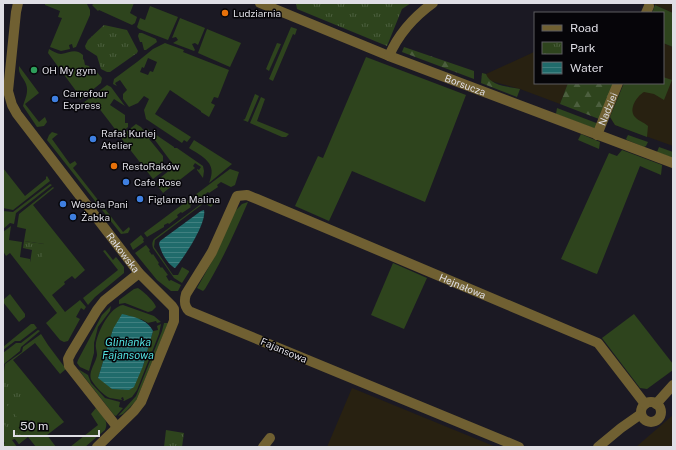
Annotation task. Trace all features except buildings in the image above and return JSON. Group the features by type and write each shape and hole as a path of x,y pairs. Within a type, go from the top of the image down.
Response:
{"street":[{"path":"5,91 18,3"},
{"name":"Borsucza","path":"260,3 282,7 389,56 673,163"},
{"path":"389,56 408,25 433,3"},
{"name":"Nadziei","path":"597,135 618,84"},
{"name":"Rakowska","path":"5,91 17,114 139,273 104,302 97,310 68,359 69,366 117,427"},
{"name":"Fajansowa","path":"257,199 247,195 237,196 212,252 186,294 184,300 189,311 519,447"},
{"name":"Hejnałowa","path":"257,199 598,343 645,404"},
{"path":"97,447 134,411 141,402 174,321 174,309 172,306 139,273"},
{"path":"656,404 673,386"},
{"path":"598,447 641,414 642,407 645,404 652,402 656,404 660,410 659,417 653,421 646,420 641,414"},
{"path":"263,447 270,438"}],"shaded area":[{"path":"654,3 673,3 673,13 655,5"},
{"path":"664,43 673,47 673,146 615,125 610,117 624,84 664,84"},
{"path":"534,52 534,84 568,84 560,104 520,89 491,81 486,74"},
{"path":"352,388 496,447 327,447"},
{"path":"673,415 673,447 636,447"}],"green space":[{"path":"45,3 87,4 90,10 90,15 76,47 73,48 72,44 69,45 70,49 61,51 50,47 62,18 58,17 60,11 45,5"},
{"path":"95,3 134,3 130,13 137,17 135,23 132,25 99,10 98,11 92,5"},
{"path":"296,3 411,3 402,9 387,46 297,9"},
{"path":"655,5 673,13 673,47 664,43 664,12 652,12"},
{"path":"150,6 178,17 168,40 137,27 140,18 145,20"},
{"path":"180,18 205,28 198,45 195,43 192,44 195,50 194,51 173,43 178,40 176,37 172,38"},
{"path":"104,25 127,30 138,51 110,72 101,69 97,56 86,49 85,46 88,40"},
{"path":"291,27 297,29 295,35 293,34 273,81 269,79"},
{"path":"207,29 241,43 230,67 198,53"},
{"path":"139,33 156,39 157,42 144,50 142,42 140,42 138,36"},
{"path":"165,43 184,50 183,52 229,70 218,98 214,97 211,103 215,105 209,117 170,90 155,114 191,137 187,142 184,140 182,143 146,119 144,110 149,99 144,96 138,103 129,107 123,99 123,94 127,90 120,80 115,83 117,86 113,84 114,79 153,49","holes":["148,58 157,62 153,72 150,71 148,75 140,72 142,67 144,68"]},
{"path":"277,43 281,44 269,71 266,69"},
{"path":"404,47 474,71 474,79 402,52"},
{"path":"49,49 60,54 75,51 80,53 83,55 85,65 94,69 102,78 101,83 80,100 79,95 48,53"},
{"path":"366,57 466,95 425,202 352,171 329,221 295,206 318,156 323,158"},
{"path":"19,66 39,93 25,104 39,122 45,117 47,122 44,126 37,127 23,106 27,87 20,73"},
{"path":"482,73 486,74 488,78 496,83 506,87 520,89 517,97 481,83"},
{"path":"664,77 672,80 664,100 654,94 644,92 634,103 632,110 633,114 638,120 648,126 647,137 615,125 610,117 624,84 664,84"},
{"path":"568,84 614,84 599,119 560,104"},
{"path":"107,85 111,87 125,106 114,99 110,105 125,115 125,123 128,123 128,127 121,133 118,133 95,103 87,109 83,103"},
{"path":"255,94 259,96 248,122 243,120 245,119"},
{"path":"261,97 265,99 257,121 289,134 286,137 282,137 250,123"},
{"path":"557,108 599,124 596,129 556,114"},
{"path":"136,124 141,127 163,156 163,166 166,167 166,169 153,179 121,138 128,135 126,132"},
{"path":"146,128 203,166 203,178 197,170 201,167 195,163 193,166 195,168 163,193 156,184 161,180 160,178 171,169 172,163"},
{"path":"52,132 58,134 52,139 70,164 75,161 77,164 73,168 123,232 129,227 130,229 128,233 121,234 47,140"},
{"path":"581,134 600,142 599,149 578,140"},
{"path":"628,135 648,142 644,147 627,140"},
{"path":"194,140 232,164 209,183 212,170 208,161 189,148"},
{"path":"659,147 673,152 673,158 657,152"},
{"path":"622,150 662,165 661,175 640,166 597,274 561,259 609,153 617,156"},
{"path":"3,168 25,196 46,179 47,176 50,181 13,210 3,208"},
{"path":"230,169 239,172 235,185 231,187 221,182 217,185 218,187 204,195 205,197 195,203 194,202 190,206 191,207 177,215 178,217 169,224 164,225 164,227 147,237 144,233"},
{"path":"50,184 52,185 16,213 14,224 10,223 3,229 3,211 13,212"},
{"path":"53,187 54,188 33,205 85,270 75,279 72,276 64,282 65,284 52,295 65,312 80,300 86,307 84,310 81,308 76,317 80,319 68,341 64,342 60,340 46,323 57,313 10,253 6,256 3,251 3,232 11,226 9,240 22,242 20,257 30,259 30,263 44,244 24,241 26,229 17,227 19,214"},
{"path":"205,201 214,203 211,207 204,203 155,240 154,247 173,275 178,275 182,267 189,271 182,283 174,278 152,245 154,239"},
{"path":"248,202 223,257 205,289 203,291 197,288 216,254 235,211 242,204"},
{"path":"141,235 144,242 133,250 130,244"},
{"path":"24,241 44,244 41,265 30,263 32,250 23,248"},
{"path":"146,245 159,263 158,264 168,275 166,276 169,281 171,280 181,285 178,291 171,291 157,280 135,253"},
{"path":"105,250 113,260 116,257 124,267 124,273 95,297 88,305 83,298 118,270 103,251"},
{"path":"393,263 427,278 404,329 371,315"},
{"path":"138,288 155,305 156,307 152,311 148,312 125,303 119,304 119,300 134,289"},
{"path":"10,294 25,314 25,317 19,322 3,302 3,300"},
{"path":"123,305 154,316 161,322 157,323 156,321 148,323 141,319 113,329 98,378 143,366 153,331 158,330 157,326 161,324 159,334 137,390 132,397 124,401 123,397 121,398 122,400 110,398 105,395 93,383 91,378 91,371 97,355 96,343 99,332 109,315 118,307"},
{"path":"111,306 110,311 98,327 94,343 94,353 89,371 80,367 77,363 78,360 102,315"},
{"path":"634,314 673,364 673,370 647,389 640,388 602,338"},
{"path":"164,323 168,323 136,401 123,414 118,416 136,396"},
{"path":"31,324 34,324 37,328 20,341 15,341 3,350 3,347"},
{"path":"38,330 40,331 21,347 20,351 4,364 3,367 3,353 16,343 21,343"},
{"path":"41,334 66,369 60,374 35,343 13,360 64,422 47,435 56,447 36,447 28,437 19,444 15,439 12,440 17,447 5,447 3,445 5,443 3,441 3,378 5,364 22,352 23,347"},
{"path":"78,369 88,375 91,383 105,398 120,402 119,407 123,408 116,416 114,415"},
{"path":"7,376 27,401 22,404 21,409 13,412 30,434 19,444 3,423 3,412 9,408 3,399 3,380"},
{"path":"96,408 106,421 105,430 85,447 70,447 98,425 91,414"},
{"path":"166,430 184,433 182,447 164,447"}],"water":[{"path":"204,210 204,216 199,231 184,257 175,268 169,264 163,254 159,244 160,241"},
{"name":"Glinianka Fajansowa","path":"122,314 144,321 153,331 143,366 134,387 129,390 112,389 98,378 113,329"}],"place":[{"name":"Ludziarnia","path":"225,13"},
{"name":"OH My gym","path":"34,70"},
{"name":"Carrefour Express","path":"55,99"},
{"name":"Rafał Kurlej Atelier","path":"93,139"},
{"name":"RestoRaków","path":"114,166"},
{"name":"Cafe Rose","path":"126,182"},
{"name":"Figlarna Malina","path":"140,199"},
{"name":"Wesoła Pani","path":"63,204"},
{"name":"Żabka","path":"73,217"}]}
